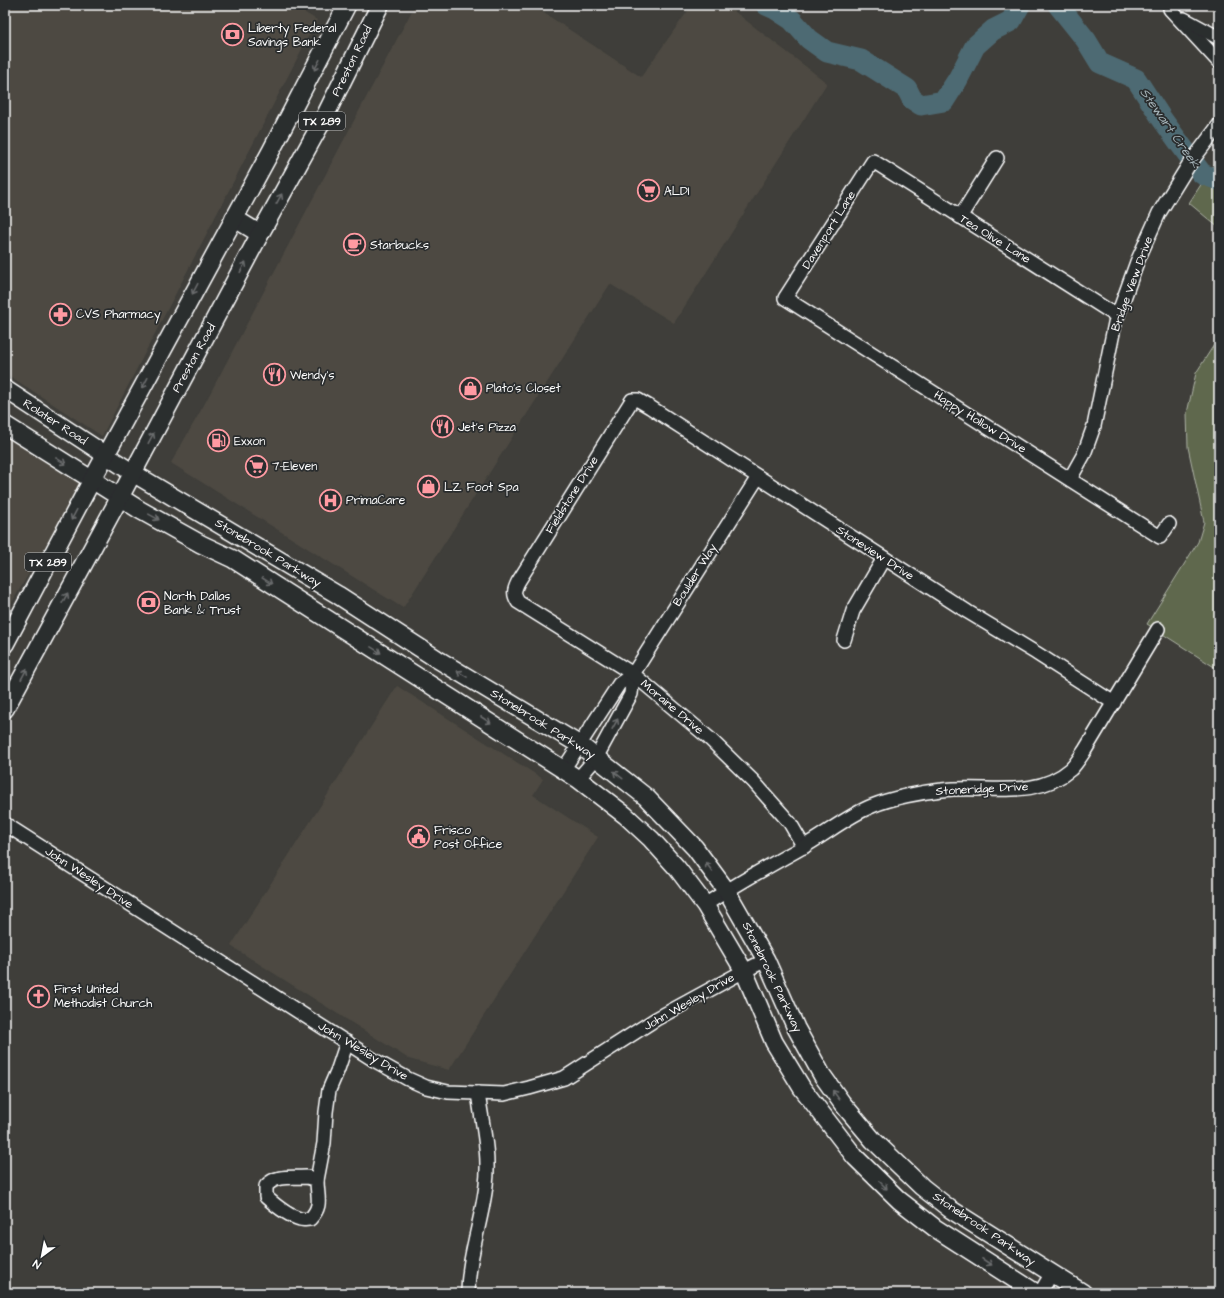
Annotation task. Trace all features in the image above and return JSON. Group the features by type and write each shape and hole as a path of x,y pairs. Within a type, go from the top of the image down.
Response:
{"main road":[{"name":"TX 289","path":"5,644 92,480 271,151 347,5"},
{"name":"Preston Road","path":"5,709 260,234 323,120 380,5"},
{"path":"234,218 260,234"},
{"name":"Rolater Road","path":"5,389 106,455"},
{"path":"5,426 92,480"},
{"name":"Stonebrook Parkway","path":"106,455 338,595 437,659 580,745 646,797 695,848 726,890 766,960 796,1028 822,1075 842,1103 872,1140 922,1187 950,1208 1083,1293"},
{"name":"Stonebrook Parkway","path":"92,480 201,544 233,559 578,779 625,815 651,839 677,868 705,904 744,970 774,1042 802,1088 855,1157 898,1200 935,1228 1036,1293"},
{"path":"323,616 338,595"},
{"path":"423,680 437,659"},
{"path":"843,1142 861,1126"},
{"path":"855,1157 872,1140"}],"street":[{"path":"1167,7 1191,24 1219,38"},
{"path":"1167,7 1219,62"},
{"name":"Bridge View Drive","path":"1070,480 1084,454 1094,426 1117,316 1137,262 1159,213 1188,166 1219,125"},
{"path":"960,217 997,158"},
{"name":"Tea Olive Lane","path":"873,161 1117,316"},
{"name":"Davenport Lane","path":"785,298 873,161"},
{"name":"Happy Hollow Drive","path":"785,298 1160,537 1169,524"},
{"name":"Fieldstone Drive","path":"514,597 514,590 518,582 628,406 632,400 638,400"},
{"name":"Stoneview Drive","path":"638,400 1114,703"},
{"name":"Boulder Way","path":"563,770 619,684 633,674 758,477"},
{"path":"844,640 853,611 884,558"},
{"name":"Moraine Drive","path":"514,597 518,602 633,674 709,738 753,781 790,823 804,846"},
{"name":"Stoneridge Drive","path":"705,904 726,890 804,846 835,826 872,806 901,798 943,790 1025,789 1054,781 1072,768 1085,750 1158,629"},
{"name":"Boulder Way","path":"578,779 596,758 631,694 633,674"},
{"name":"John Wesley Drive","path":"5,824 374,1060 426,1087 448,1092 504,1094 564,1078 656,1019 744,970 766,960"},
{"path":"317,1180 324,1143 329,1090 347,1042"},
{"path":"468,1293 468,1282 475,1239 487,1184 487,1155 478,1093"},
{"path":"1040,1293 1052,1273"}],"shaded area":[{"path":"5,5 292,5 317,20 102,436 5,373"},
{"path":"415,5 532,5 641,77 692,5 726,5 827,83 674,323 610,284 403,608 171,463 204,405"},
{"path":"5,434 83,482 5,614"},
{"path":"397,686 543,779 533,795 598,837 449,1070 409,1059 231,946"}],"green space":[{"path":"1219,157 1219,228 1189,203"},
{"path":"1219,337 1219,670 1147,624 1198,542 1204,522 1188,447 1187,413 1196,373"}],"waterway":[{"name":"Stewart Creek","path":"766,5 792,20 809,39 827,52 861,60 907,89 912,99 921,105 944,101 958,79 975,46 993,30 1011,21 1020,5"},
{"name":"Stewart Creek","path":"1058,5 1086,40 1100,63 1136,79 1162,119 1202,174 1219,180"}],"place":[{"name":"Liberty Federal Savings Bank","path":"233,35"},
{"name":"ALDI","path":"648,191"},
{"name":"Starbucks","path":"355,245"},
{"name":"CVS Pharmacy","path":"60,314"},
{"name":"Wendy's","path":"274,375"},
{"name":"Plato's Closet","path":"471,388"},
{"name":"Jet's Pizza","path":"442,427"},
{"name":"Exxon","path":"218,441"},
{"name":"7-Eleven","path":"257,466"},
{"name":"LZ Foot Spa","path":"428,487"},
{"name":"PrimaCare","path":"331,500"},
{"name":"North Dallas Bank & Trust","path":"149,603"},
{"name":"Frisco Post Office","path":"418,837"},
{"name":"First United Methodist Church","path":"39,996"}]}
